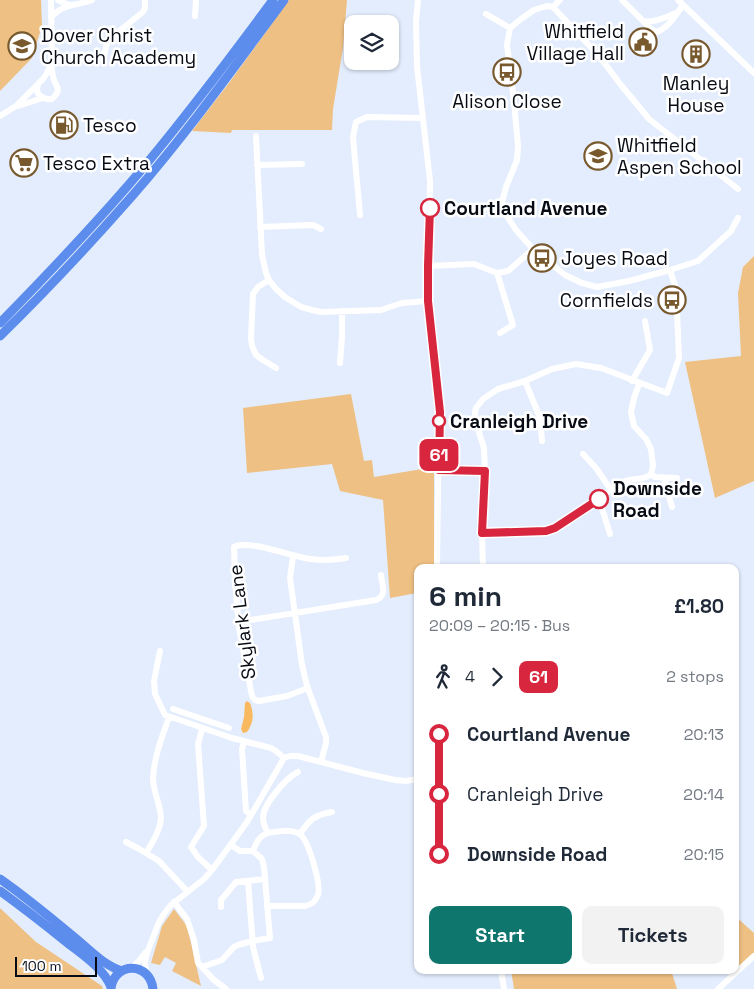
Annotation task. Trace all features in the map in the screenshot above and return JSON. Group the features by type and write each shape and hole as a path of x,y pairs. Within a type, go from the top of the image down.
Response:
{"highway":[{"path":"0,323 124,190 190,110 273,0"},
{"path":"0,336 85,249 133,195 197,116 284,0"},
{"path":"0,879 53,919 101,960 113,967 139,970 146,974 154,988"},
{"path":"0,891 96,966 105,975 111,988"},
{"path":"111,988 114,978 126,970"}],"street":[{"path":"16,106 43,98 52,99 58,92 51,62 51,0"},
{"path":"58,0 70,5"},
{"path":"51,18 59,10 70,5 92,0"},
{"path":"104,58 108,40 143,12 145,0"},
{"path":"195,16 196,0"},
{"path":"418,0 416,21 417,66 430,181 428,301 440,412 437,564"},
{"path":"560,0 554,6 534,10 510,28 507,44 518,146 517,160 502,202 507,216 516,230 532,249 565,275 582,284 597,287 629,281 698,261 730,231 738,218"},
{"path":"622,0 642,21 656,32 661,31 678,12 680,2"},
{"path":"680,2 754,73"},
{"path":"554,6 599,56 651,121 738,190"},
{"path":"642,21 660,20 678,12"},
{"path":"486,14 510,28"},
{"path":"43,98 38,93 51,62"},
{"path":"0,116 16,106 41,82 49,79 54,81"},
{"path":"360,215 353,138 356,122 367,117 423,118"},
{"path":"256,136 263,265 269,280 276,289 302,307 322,312 381,310 402,303 428,301"},
{"path":"257,165 302,164"},
{"path":"260,227 313,225 320,229"},
{"path":"428,266 474,264 497,273 508,271 532,249"},
{"path":"483,564 484,448 476,423 476,408 483,399 498,389 525,381 552,369 576,364 601,368 667,393 679,358 676,289 670,270"},
{"path":"497,273 513,325 500,333"},
{"path":"269,280 258,286 253,294 251,338 256,355 276,368"},
{"path":"340,363 342,311"},
{"path":"482,533 546,531 555,528 628,479 646,478 651,474 653,466 651,449 634,426 631,412 636,382 650,350 645,321"},
{"path":"525,381 540,418 542,440"},
{"path":"583,454 596,468 611,490"},
{"path":"439,470 485,471"},
{"path":"651,474 655,477 677,478"},
{"path":"664,478 672,507"},
{"path":"599,499 610,534"},
{"name":"Skylark Lane","path":"293,556 252,545 234,547 238,622 254,700 288,696 308,688"},
{"path":"321,762 326,737 308,688 302,665 290,578 293,556 322,560 346,558"},
{"path":"238,622 379,599 384,592 380,575"},
{"path":"160,652 154,680 155,694 167,716 217,734 271,748 284,758"},
{"path":"173,710 229,728"},
{"path":"183,722 186,714"},
{"path":"146,853 160,822 153,776 167,716"},
{"path":"217,734 220,725"},
{"path":"202,728 198,744 204,826 191,847 198,857 212,870"},
{"path":"244,742 242,750 246,810 251,815"},
{"path":"146,974 145,962 148,949 164,914 174,902 204,879 212,870 251,815 284,758 298,756 395,780 414,779"},
{"path":"268,833 263,817 266,809 284,782 298,772"},
{"path":"300,834 311,819 321,814 332,812"},
{"path":"254,851 261,836 268,833 293,831 300,834 309,849 319,888 317,898 305,906 267,906"},
{"path":"126,842 159,861 188,892"},
{"path":"202,967 222,960 234,947 270,938 263,862 254,851 240,851 231,845"},
{"path":"221,907 221,900 238,882 265,879"},
{"path":"248,881 252,941 261,978"},
{"path":"174,902 187,919 194,940 198,963 214,980 226,989"},
{"path":"126,970 139,961 148,949"},
{"path":"739,970 754,956"},
{"path":"502,974 504,989"},
{"path":"718,989 734,974"}],"shaded area":[{"name":"Dover Christ Church Academy","path":"0,0 41,0 42,26 32,58 0,91"},
{"path":"289,0 347,0 346,15 344,15 343,48 333,109 332,130 232,130 231,133 192,131"},
{"path":"754,256 754,481 715,498 685,362 741,356 738,293 743,267"},
{"path":"351,394 364,461 372,460 374,477 434,467 434,564 414,564 414,594 390,598 383,500 340,491 332,464 247,473 243,408"},
{"path":"247,701 250,703 253,718 247,732 243,733 241,729 245,703"},
{"path":"0,908 36,942 102,986 103,989 0,989"},
{"path":"174,909 187,926 201,986 172,971 176,963 165,957 160,965 151,963 162,926"},
{"path":"739,920 754,933 754,954 739,965"},
{"path":"512,974 672,974 677,989 514,989"}],"bus line":[{"name":"61","path":"430,208 428,301 440,412 439,470 485,471 482,533 546,531 555,528 599,499"}],"place":[{"name":"Whitfield Village Hall","path":"643,42"},
{"name":"Dover Christ Church Academy","path":"22,46"},
{"name":"Manley House","path":"696,54"},
{"name":"Alison Close","path":"507,72"},
{"name":"Tesco","path":"64,125"},
{"name":"Whitfield Aspen School","path":"598,156"},
{"name":"Tesco Extra","path":"24,163"},
{"name":"Courtland Avenue","path":"430,208"},
{"name":"Joyes Road","path":"542,258"},
{"name":"Cornfields","path":"672,300"},
{"name":"Cranleigh Drive","path":"439,421"},
{"name":"Downside Road","path":"599,499"}]}
